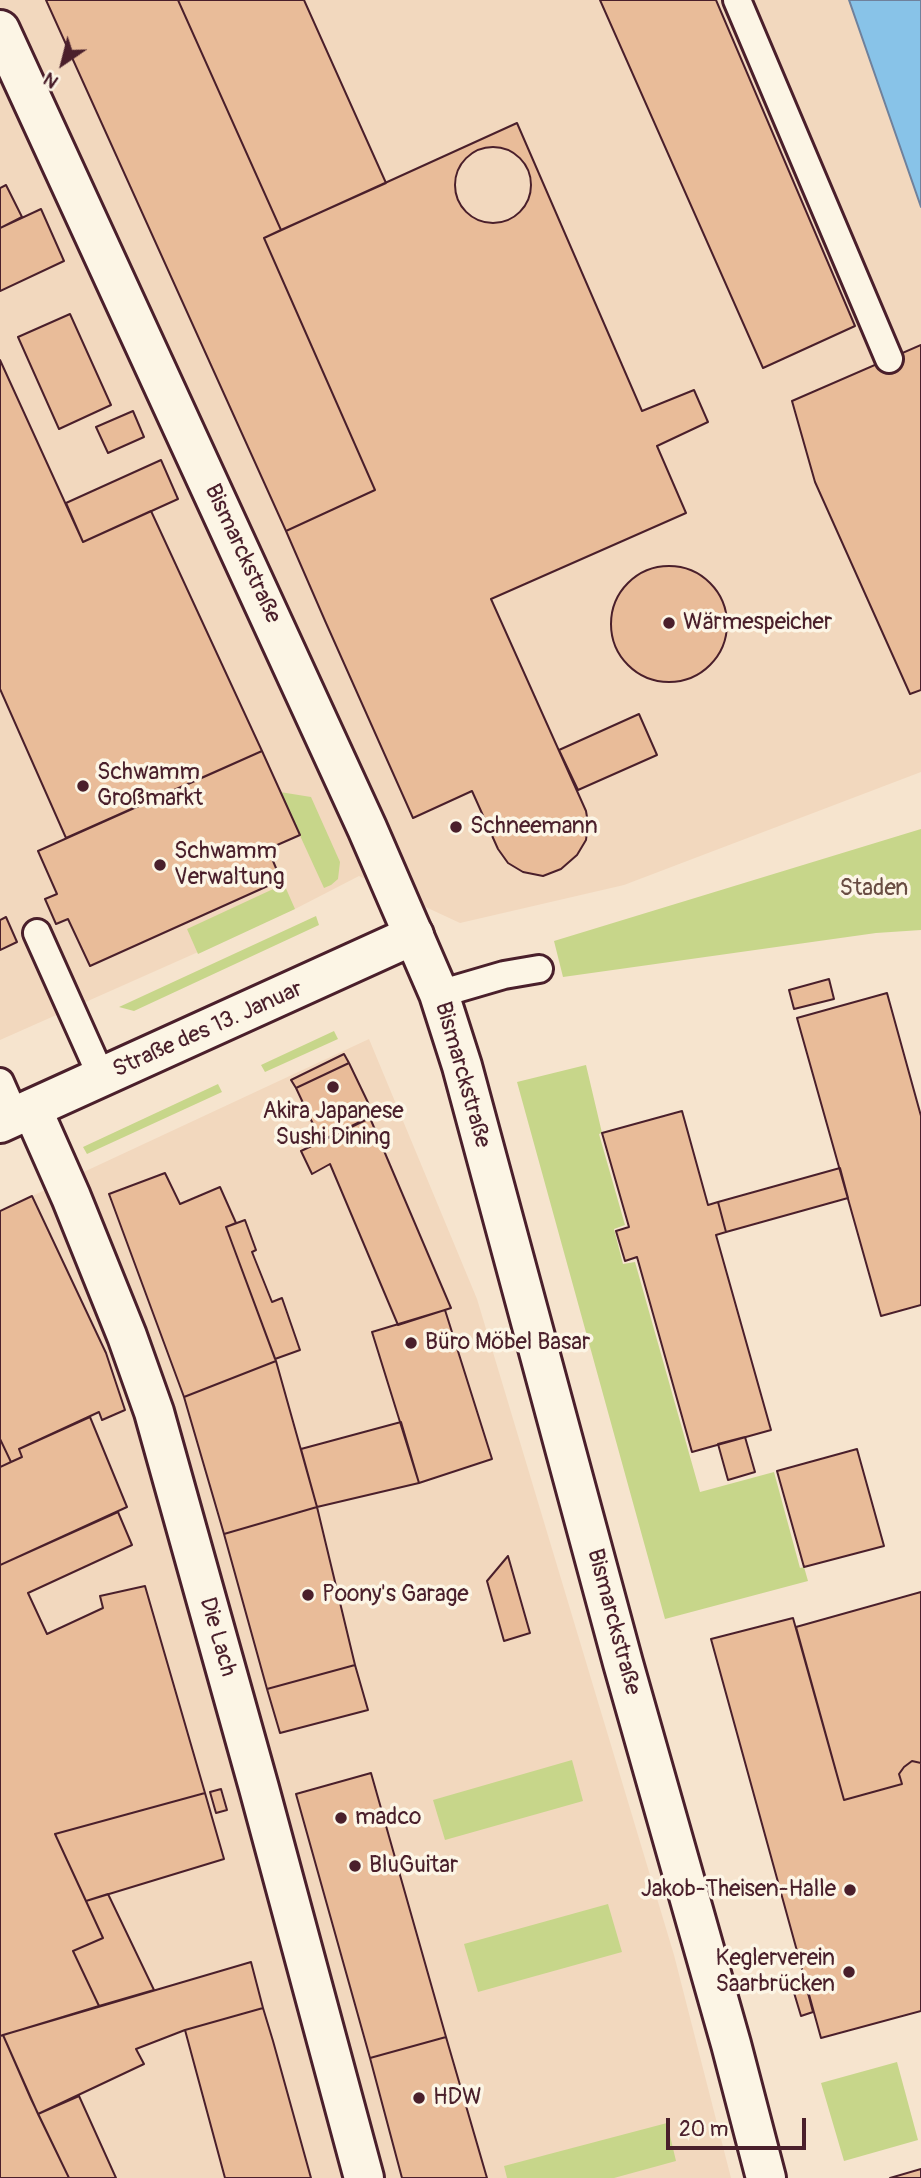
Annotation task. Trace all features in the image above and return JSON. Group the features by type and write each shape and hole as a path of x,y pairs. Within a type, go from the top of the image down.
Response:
{"street":[{"name":"Bismarckstraße","path":"0,30 234,536 439,994 462,1066 623,1663 731,2044 766,2178"},
{"name":"Straße des 13. Januar","path":"16,1116 414,935"},
{"name":"Die Lach","path":"16,1116 82,1222 154,1412 259,1787 364,2178"}],"lane":[{"path":"737,0 888,359"},
{"path":"37,933 102,1077"},
{"path":"439,994 505,975 539,969"},
{"path":"0,1082 16,1116"}],"shaded area":[{"path":"0,0 849,0 921,207 921,772 624,885 460,923 359,876 295,909 0,1040"},
{"path":"369,1039 477,1299 674,1955 731,2178 0,2178 0,1211"}],"green space":[{"path":"280,792 311,797 340,862 338,879 331,885 324,888"},
{"name":"Staden","path":"921,829 921,930 876,933 563,977 554,941"},
{"path":"284,884 295,909 198,954 187,929"},
{"path":"316,916 319,925 134,1011 119,1007"},
{"path":"334,1031 338,1039 265,1072 261,1065"},
{"path":"586,1065 602,1133 599,1134 625,1225 614,1229 623,1264 635,1262 700,1492 774,1472 800,1568 804,1567 808,1581 665,1619 517,1082"},
{"path":"218,1084 222,1092 87,1154 83,1147"},
{"path":"572,1760 583,1801 445,1840 433,1800"},
{"path":"608,1904 622,1952 478,1992 464,1944"},
{"path":"897,2062 918,2140 844,2161 821,2083"},
{"path":"667,2123 676,2161 614,2178 507,2178 504,2166"}],"water":[{"path":"849,0 921,0 921,207"}],"building":[{"path":"46,0 178,0 281,230 264,238 375,490 286,531"},
{"path":"178,0 304,0 386,183 281,230"},
{"path":"600,0 716,0 855,326 763,368"},
{"path":"517,123 642,411 694,390 708,422 657,446 686,513 491,599 586,811 586,840 577,855 561,869 543,876 523,872 508,863 498,849 472,791 413,818 326,623 286,531 375,490 264,238"},
{"path":"493,147 508,150 520,158 528,170 531,185 528,200 520,212 508,220 493,223 478,220 466,212 458,200 455,185 458,170 466,158 478,150"},
{"path":"6,185 22,217 0,228 0,188"},
{"path":"41,209 64,261 0,291 0,228"},
{"path":"70,314 111,405 59,429 18,337"},
{"path":"921,345 921,690 910,694 815,482 792,401"},
{"path":"0,360 83,542 151,511 262,751 66,838 0,689"},
{"path":"133,411 144,437 108,453 96,427"},
{"path":"161,460 178,499 83,542 66,503"},
{"name":"Wärmespeicher","path":"669,566 691,570 710,583 723,602 727,624 723,646 710,665 691,678 669,682 647,678 628,665 615,646 611,624 615,602 628,583 647,570"},
{"path":"639,714 657,755 578,790 559,750"},
{"name":"Schwamm Verwaltung","path":"262,751 300,835 268,849 281,880 90,966 68,919 56,924 45,899 57,894 38,851"},
{"path":"6,917 17,942 0,950 0,920"},
{"path":"829,979 834,999 794,1009 789,990"},
{"path":"887,993 921,1116 921,1305 881,1316 797,1018"},
{"path":"344,1054 349,1063 296,1088 291,1080"},
{"path":"349,1063 374,1115 321,1141 296,1088"},
{"path":"682,1111 708,1205 718,1202 726,1232 716,1235 771,1430 692,1452 637,1257 625,1261 616,1231 629,1227 602,1133"},
{"path":"370,1118 451,1308 398,1325 330,1164 312,1174 301,1151"},
{"path":"840,1168 848,1198 726,1232 718,1202"},
{"path":"165,1173 180,1204 220,1187 236,1223 226,1227 276,1361 184,1397 109,1194"},
{"path":"32,1196 106,1353 125,1410 102,1420 99,1412 19,1449 22,1457 11,1462 0,1439 0,1211"},
{"path":"245,1220 256,1250 252,1252 272,1302 282,1298 300,1350 275,1359 226,1227"},
{"path":"445,1310 492,1459 419,1483 372,1332"},
{"path":"276,1361 317,1507 224,1534 184,1397"},
{"path":"90,1417 127,1507 0,1565 0,1467 22,1457 19,1449"},
{"path":"401,1422 419,1483 317,1507 301,1449"},
{"path":"745,1437 755,1472 728,1480 718,1444"},
{"path":"0,1439 11,1462 0,1467"},
{"path":"857,1449 884,1546 804,1567 777,1471"},
{"path":"317,1507 355,1665 267,1689 224,1534"},
{"path":"118,1512 132,1545 28,1593 47,1634 103,1608 100,1596 145,1586 205,1793 55,1834 103,1938 73,1951 99,2006 0,2036 0,1565"},
{"path":"508,1556 530,1633 504,1641 487,1581"},
{"path":"921,1592 921,1763 912,1761 904,1767 899,1774 902,1784 844,1800 796,1627"},
{"name":"Jakob-Theisen-Halle","path":"793,1618 844,1800 902,1784 899,1774 904,1767 912,1761 921,1763 921,2011 821,2038 711,1639"},
{"path":"355,1665 368,1710 280,1733 267,1689"},
{"path":"371,1773 446,2037 370,2058 296,1794"},
{"path":"221,1789 227,1810 216,1813 210,1792"},
{"path":"205,1793 224,1859 86,1901 55,1834"},
{"path":"108,1894 154,1990 99,2006 73,1951 103,1938 86,1901"},
{"path":"251,1962 263,2008 185,2030 136,2049 144,2064 38,2114 3,2035"},
{"path":"805,1982 813,2012 801,2016 792,1986"},
{"path":"263,2008 311,2178 225,2178 185,2030"},
{"path":"3,2035 69,2178 0,2178 0,2036"},
{"path":"446,2037 487,2178 402,2178 370,2058"},
{"path":"79,2096 116,2178 69,2178 38,2114"},
{"path":"921,2169 921,2178 890,2178"}],"place":[{"name":"Wärmespeicher","path":"669,623"},
{"name":"Schwamm Großmarkt","path":"83,786"},
{"name":"Schneemann","path":"456,827"},
{"name":"Schwamm Verwaltung","path":"160,865"},
{"name":"Akira Japanese Sushi Dining","path":"333,1087"},
{"name":"Büro Möbel Basar","path":"411,1343"},
{"name":"Poony's Garage","path":"308,1595"},
{"name":"madco","path":"341,1818"},
{"name":"BluGuitar","path":"355,1866"},
{"name":"Jakob-Theisen-Halle","path":"850,1890"},
{"name":"Keglerverein Saarbrücken","path":"849,1972"},
{"name":"HDW","path":"419,2098"}]}
